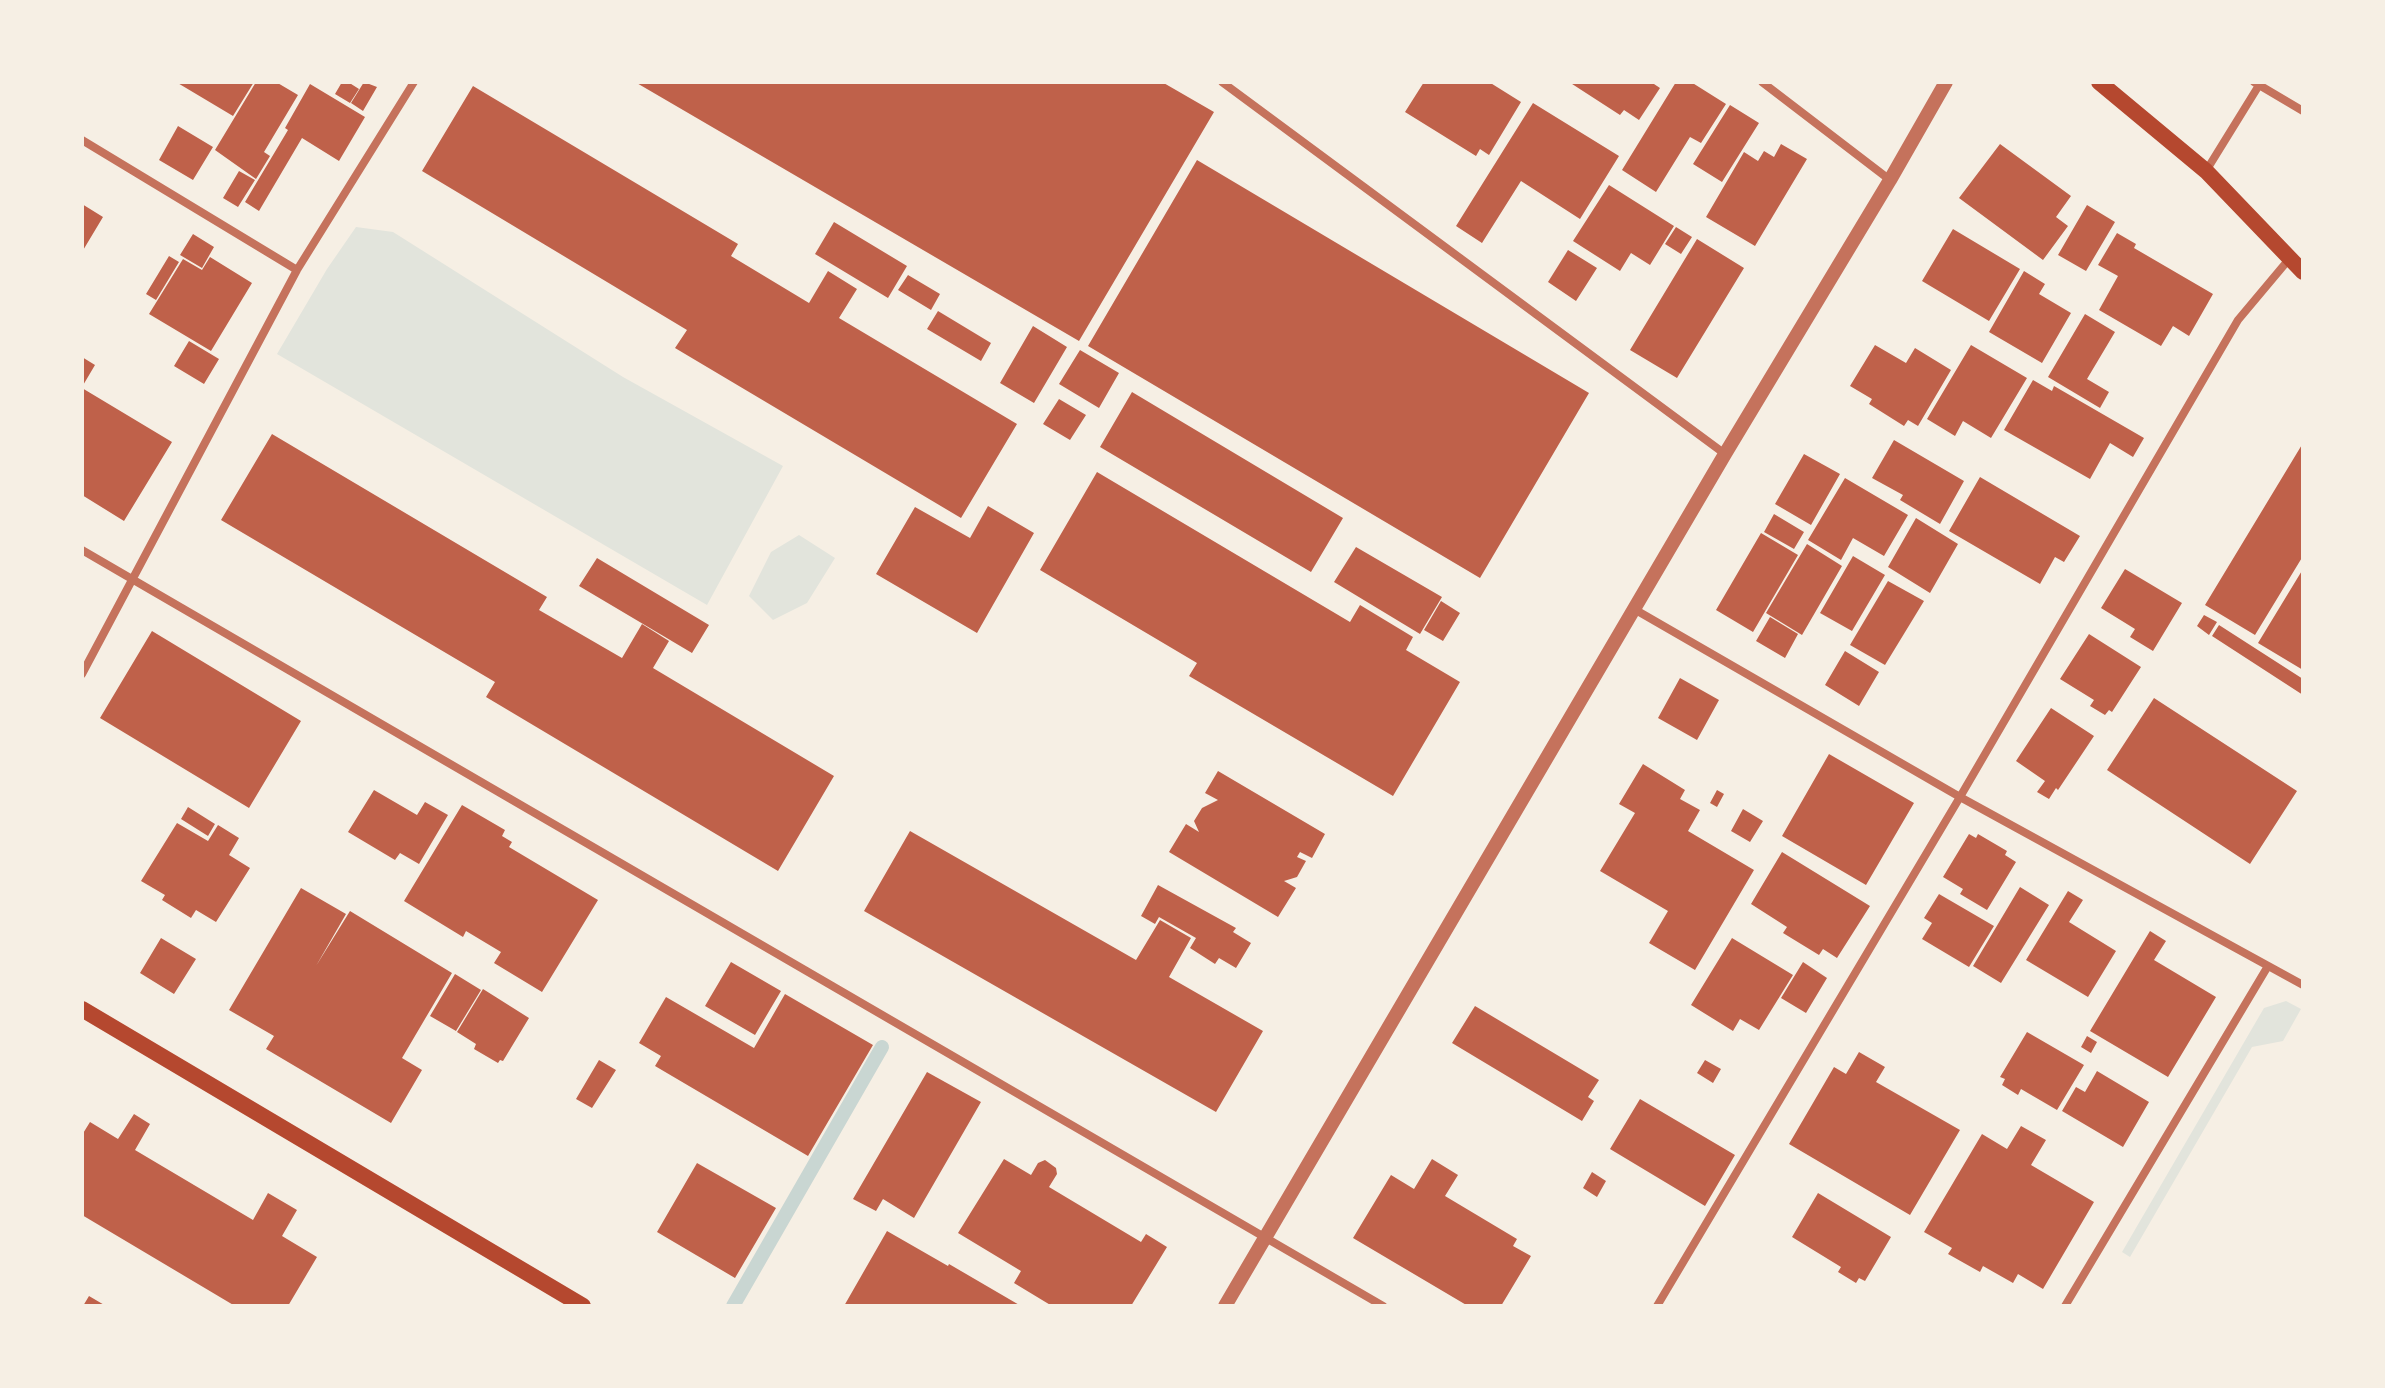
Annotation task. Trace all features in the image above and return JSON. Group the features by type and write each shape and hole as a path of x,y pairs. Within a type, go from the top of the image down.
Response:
{"main road":[{"path":"2099,82 2206,171 2303,272"},
{"path":"82,1009 583,1306"}],"street":[{"path":"82,674 297,270 414,82"},
{"path":"1222,82 1725,454"},
{"path":"1762,82 1890,180"},
{"path":"1225,1306 1946,82"},
{"path":"2206,171 2258,83 2303,111"},
{"path":"82,140 297,270"},
{"path":"1657,1306 1960,797 2238,320 2291,258"},
{"path":"82,550 1383,1306"},
{"path":"1634,609 1960,797 2303,985"},
{"path":"2065,1306 2268,966"}],"shaded area":[{"path":"356,227 393,232 623,377 783,466 707,605 277,354 327,269"},
{"path":"799,535 835,558 807,603 773,620 749,596 771,552"},
{"path":"2286,1001 2301,1009 2283,1041 2252,1047 2130,1257 2122,1252 2264,1008"}],"building":[{"path":"176,82 254,82 233,116"},
{"path":"256,82 276,82 298,95 264,152 270,156 256,179 215,150"},
{"path":"342,82 359,89 350,103 335,94"},
{"path":"364,82 377,87 363,111 351,103"},
{"path":"635,82 1162,82 1214,112 1079,341"},
{"path":"1424,82 1489,82 1521,102 1489,155 1480,149 1476,156 1405,112"},
{"path":"1569,82 1651,82 1660,88 1639,120 1624,110 1620,115"},
{"path":"1676,82 1691,82 1726,104 1701,143 1690,137 1656,192 1622,170"},
{"path":"310,84 365,117 339,161 302,138 259,211 245,202 288,130 285,128"},
{"path":"473,86 738,244 731,256 809,303 828,271 857,289 839,318 1017,424 961,518 675,348 687,330 422,171"},
{"path":"1533,103 1619,156 1580,219 1521,181 1482,243 1456,226"},
{"path":"1730,105 1759,123 1722,182 1693,164"},
{"path":"178,126 213,147 193,180 159,160"},
{"path":"1781,144 1807,159 1755,246 1706,217 1744,152 1758,161 1764,151 1774,157"},
{"path":"2000,144 2071,196 2056,217 2068,226 2043,260 1959,198"},
{"path":"1197,160 1589,393 1480,578 1088,346"},
{"path":"239,171 255,180 238,207 223,198"},
{"path":"1609,185 1674,226 1650,265 1631,253 1620,271 1573,241"},
{"path":"82,204 103,217 82,252"},
{"path":"2087,205 2115,222 2086,271 2058,255"},
{"path":"834,222 907,266 888,298 815,254"},
{"path":"1676,227 1692,237 1681,254 1665,244"},
{"path":"1953,229 2020,269 1989,321 1922,281"},
{"path":"2117,233 2136,244 2134,248 2213,294 2189,336 2173,326 2161,346 2099,310 2118,276 2098,265"},
{"path":"193,234 214,247 202,268 180,255"},
{"path":"1697,239 1744,268 1677,378 1630,350"},
{"path":"1568,250 1597,268 1576,301 1548,282"},
{"path":"169,256 179,262 156,300 146,294"},
{"path":"210,257 252,283 211,351 149,314 183,259 202,270"},
{"path":"2024,271 2045,284 2039,294 2071,313 2042,363 1989,332"},
{"path":"908,275 940,294 931,310 898,290"},
{"path":"938,311 991,343 981,361 927,329"},
{"path":"2085,314 2115,332 2087,379 2109,392 2100,408 2048,377"},
{"path":"1033,326 1067,347 1034,403 1000,383"},
{"path":"189,341 219,359 204,384 174,366"},
{"path":"1875,345 1906,363 1915,348 1951,370 1918,426 1908,420 1904,426 1869,404 1872,399 1850,386"},
{"path":"1971,345 2027,378 1991,438 1963,421 1955,436 1927,419"},
{"path":"1080,350 1119,373 1099,408 1059,384"},
{"path":"82,357 95,365 82,387"},
{"path":"2033,380 2052,391 2054,386 2144,438 2133,457 2110,443 2090,479 2004,430"},
{"path":"82,388 172,442 124,521 82,495"},
{"path":"1132,392 1343,518 1311,572 1100,447"},
{"path":"1059,399 1086,415 1070,440 1043,424"},
{"path":"272,434 547,597 539,610 622,658 642,624 669,641 653,668 834,776 778,871 486,697 495,682 221,520"},
{"path":"1894,440 1964,481 1940,524 1900,500 1903,495 1872,478"},
{"path":"2303,443 2303,556 2255,635 2205,605"},
{"path":"1804,454 1840,474 1811,525 1775,504"},
{"path":"1097,472 1350,622 1360,605 1413,637 1406,650 1460,682 1393,796 1189,676 1197,663 1040,570"},
{"path":"1980,477 2080,536 2064,562 2055,557 2040,584 1949,531"},
{"path":"1845,478 1908,515 1884,556 1853,538 1841,560 1808,540"},
{"path":"988,506 1034,533 977,633 876,574 915,507 970,538"},
{"path":"1774,514 1804,532 1794,549 1764,532"},
{"path":"1916,518 1958,544 1930,593 1888,567"},
{"path":"1761,533 1798,555 1753,632 1716,610"},
{"path":"1807,544 1842,566 1802,635 1766,613"},
{"path":"1356,547 1442,597 1420,634 1334,582"},
{"path":"1853,556 1885,575 1852,631 1820,613"},
{"path":"597,558 709,625 692,653 579,586"},
{"path":"2125,569 2182,603 2153,651 2130,637 2135,629 2101,608"},
{"path":"2303,569 2303,670 2258,643"},
{"path":"1888,581 1924,601 1885,665 1850,645"},
{"path":"1441,601 1460,613 1443,641 1424,630"},
{"path":"2204,615 2217,622 2209,635 2197,626"},
{"path":"1770,617 1798,634 1785,658 1756,641"},
{"path":"2219,625 2303,679 2303,695 2212,636"},
{"path":"152,631 301,721 249,808 100,718"},
{"path":"2089,634 2141,667 2112,712 2109,710 2105,715 2090,706 2094,700 2060,679"},
{"path":"1845,651 1879,672 1859,706 1825,685"},
{"path":"1680,678 1719,700 1697,740 1658,718"},
{"path":"2154,698 2297,791 2250,864 2107,770"},
{"path":"2051,708 2094,736 2049,799 2037,792 2045,781 2016,761"},
{"path":"1829,754 1914,803 1866,885 1782,836"},
{"path":"1643,764 1685,790 1680,799 1700,810 1688,831 1754,870 1695,970 1649,943 1668,911 1600,871 1635,813 1619,804"},
{"path":"1218,771 1325,834 1312,858 1300,852 1297,857 1306,861 1297,877 1284,881 1296,888 1278,917 1169,852 1186,824 1199,832 1194,821 1202,808 1218,800 1205,793"},
{"path":"374,790 417,815 425,802 448,815 419,864 400,853 395,860 348,832"},
{"path":"1717,790 1724,794 1717,807 1710,803"},
{"path":"462,805 505,830 502,836 512,842 509,847 598,900 542,992 494,963 501,952 466,931 463,937 404,901"},
{"path":"188,807 215,824 208,836 181,819"},
{"path":"1743,809 1763,821 1750,842 1731,831"},
{"path":"177,823 208,841 218,825 239,838 229,855 250,868 216,922 196,910 191,918 162,900 165,895 141,881"},
{"path":"910,831 1136,960 1160,920 1191,938 1169,977 1263,1031 1216,1112 864,911"},
{"path":"1969,834 1976,838 1978,834 2007,851 2005,855 2016,862 1987,910 1960,894 1963,889 1943,877"},
{"path":"1782,852 1870,906 1837,958 1823,949 1819,955 1783,933 1787,927 1751,904"},
{"path":"1158,885 1236,928 1233,932 1251,943 1236,968 1219,958 1215,964 1190,948 1196,938 1159,917 1155,924 1141,916"},
{"path":"2020,887 2049,905 2001,983 1973,966"},
{"path":"301,888 346,914 316,966 350,911 452,973 402,1058 422,1070 391,1123 266,1049 274,1036 229,1010"},
{"path":"2068,891 2083,900 2069,922 2116,951 2088,997 2026,960"},
{"path":"1939,894 1994,926 1969,967 1922,939 1932,923 1924,918"},
{"path":"2150,931 2166,941 2154,960 2216,997 2168,1077 2090,1031"},
{"path":"161,938 196,959 174,994 140,973"},
{"path":"1732,938 1793,975 1759,1030 1740,1019 1733,1031 1691,1005"},
{"path":"731,962 781,991 755,1035 705,1006"},
{"path":"1803,962 1827,978 1806,1013 1781,998"},
{"path":"455,974 481,990 456,1031 430,1016"},
{"path":"483,989 529,1018 503,1061 498,1063 474,1049 476,1044 457,1032"},
{"path":"785,994 873,1045 808,1156 655,1066 661,1056 639,1043 666,997 754,1048"},
{"path":"1475,1006 1599,1080 1588,1097 1594,1101 1582,1121 1452,1043"},
{"path":"2027,1032 2084,1065 2057,1110 2021,1089 2018,1095 2002,1085 2005,1079 2000,1077"},
{"path":"2087,1036 2097,1042 2091,1053 2081,1047"},
{"path":"1859,1052 1885,1067 1876,1082 1960,1130 1910,1215 1789,1144 1834,1067 1846,1074"},
{"path":"599,1060 616,1070 592,1108 576,1099"},
{"path":"1705,1060 1721,1069 1713,1083 1697,1073"},
{"path":"2097,1071 2149,1102 2123,1147 2062,1111 2076,1087 2085,1092"},
{"path":"927,1072 981,1102 914,1218 883,1199 876,1211 853,1199"},
{"path":"1640,1099 1735,1155 1705,1206 1610,1149"},
{"path":"134,1114 150,1124 135,1150 253,1220 268,1193 297,1210 282,1236 317,1257 288,1306 235,1306 82,1215 82,1135 90,1122 118,1139"},
{"path":"2021,1126 2046,1140 2031,1165 2094,1202 2043,1289 2018,1274 2013,1283 1983,1266 1980,1272 1948,1254 1952,1248 1924,1232 1982,1134 2007,1149"},
{"path":"1004,1159 1031,1175 1038,1163 1045,1160 1056,1168 1057,1174 1049,1187 1141,1242 1146,1234 1167,1247 1131,1306 1052,1306 1014,1283 1021,1271 958,1233"},
{"path":"1432,1159 1458,1175 1445,1196 1517,1239 1513,1246 1531,1256 1501,1306 1468,1306 1353,1238 1391,1175 1414,1189"},
{"path":"697,1163 776,1208 735,1278 657,1232"},
{"path":"1592,1172 1606,1181 1597,1197 1583,1188"},
{"path":"1818,1193 1891,1237 1865,1281 1859,1278 1856,1283 1838,1272 1841,1267 1792,1237"},
{"path":"887,1231 949,1264 1021,1306 844,1306"},
{"path":"89,1296 106,1306 83,1306"}],"waterway":[{"path":"733,1306 882,1047"}]}
